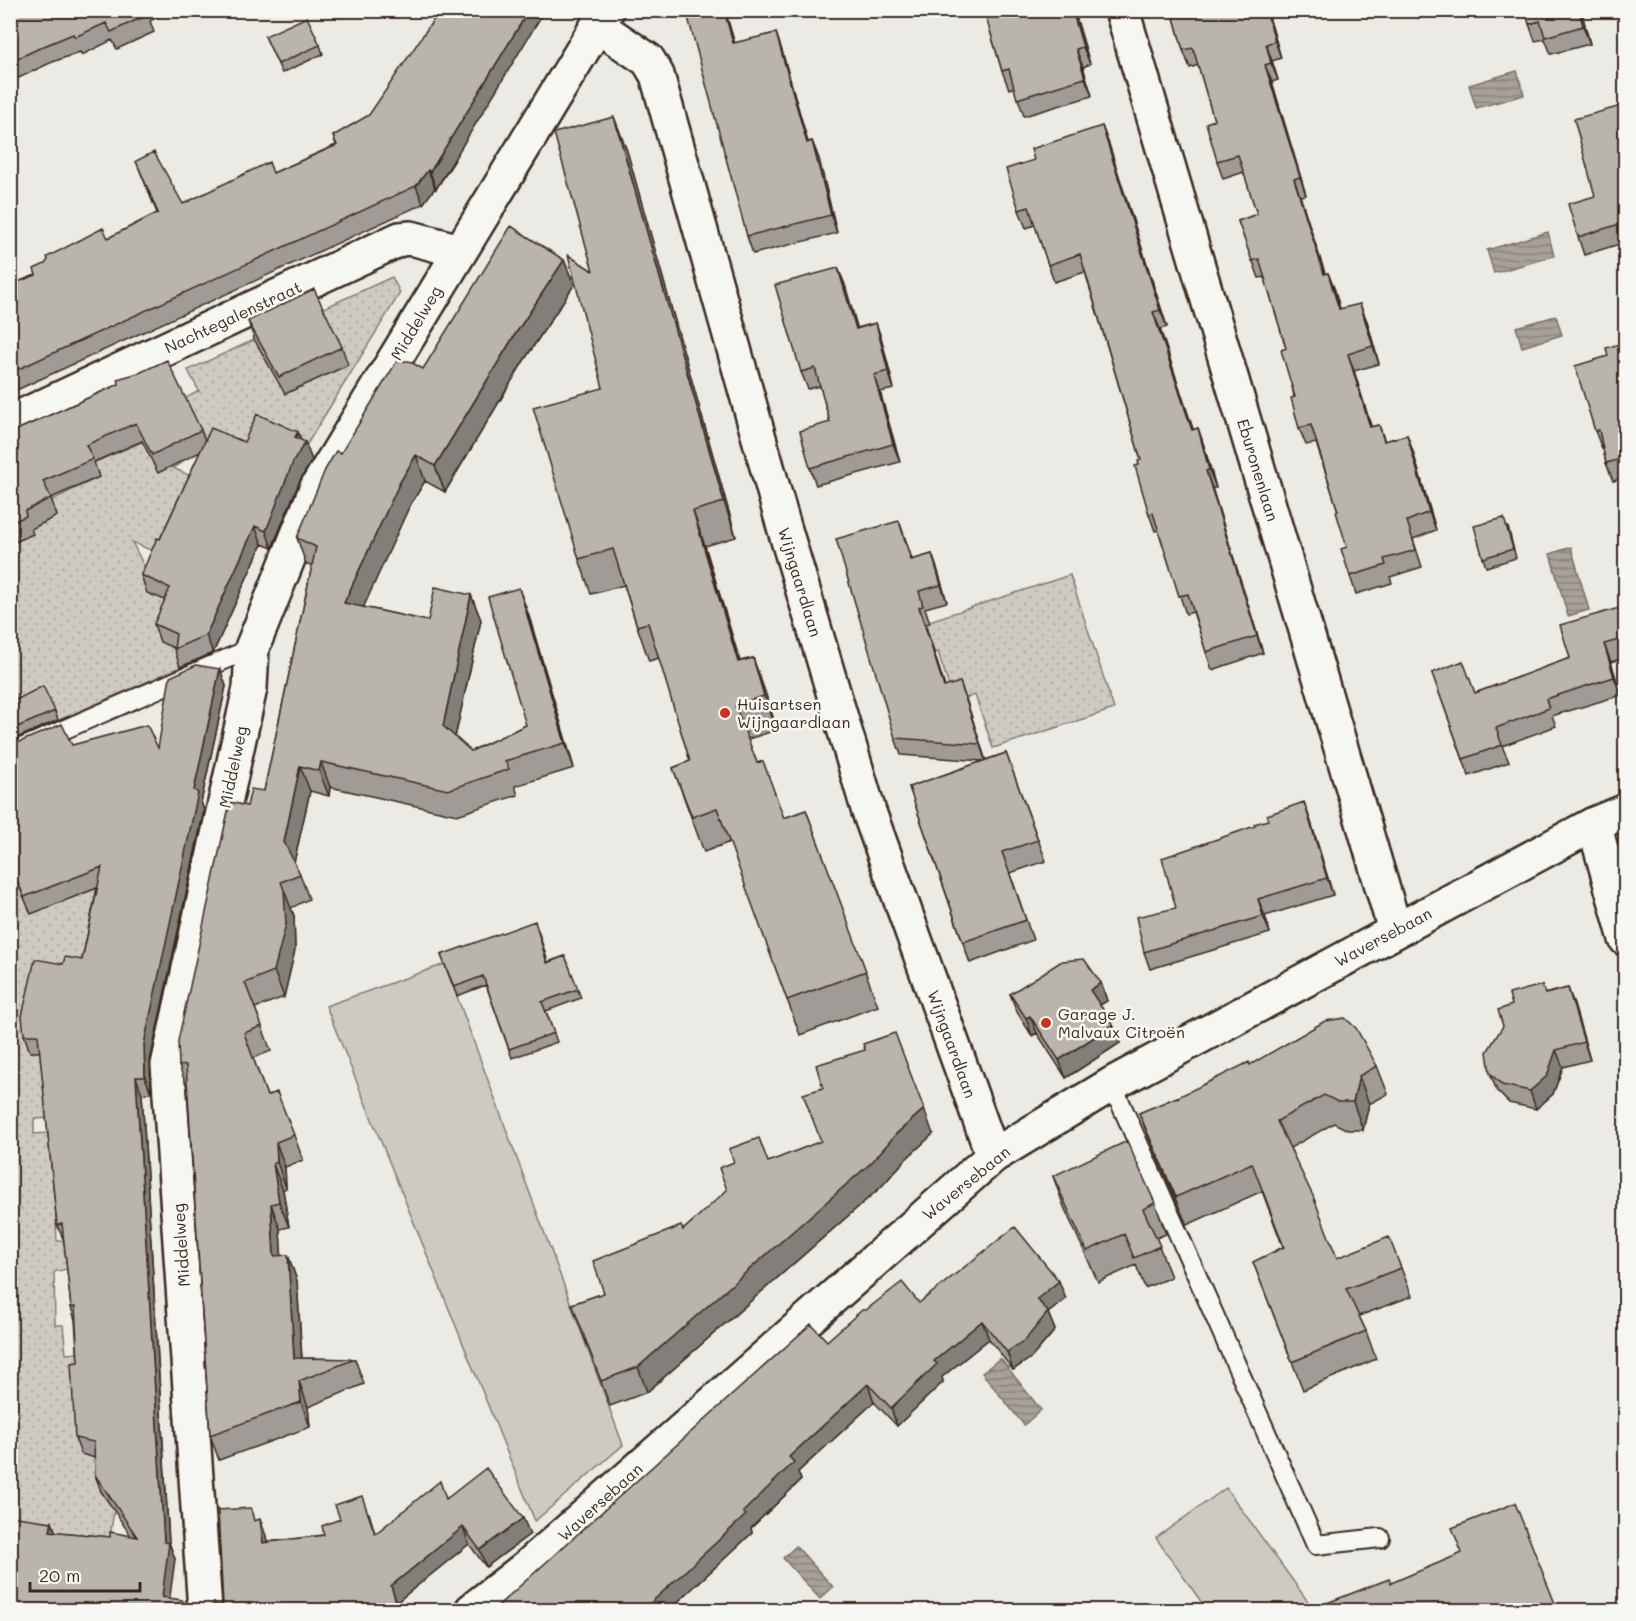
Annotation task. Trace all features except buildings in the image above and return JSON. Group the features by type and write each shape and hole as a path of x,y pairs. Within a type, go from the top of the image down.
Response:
{"street":[{"name":"Eburonenlaan","path":"1122,10 1395,930"},
{"name":"Middelweg","path":"205,1611 168,1065 250,688 252,648 317,487 602,18"},
{"name":"Wijngaardlaan","path":"602,18 648,60 657,75 782,520 869,812 993,1156"},
{"name":"Nachtegalenstraat","path":"10,422 400,239 411,238 460,251"},
{"name":"Waversebaan","path":"472,1611 528,1566 993,1156 1112,1084 1594,824 1626,811"},
{"path":"1594,824 1626,939"}],"lane":[{"path":"10,753 252,648"},
{"path":"1112,1084 1316,1545 1380,1538"}],"shaded area":[{"path":"1517,71 1524,95 1476,108 1469,85"},
{"path":"1548,232 1554,256 1494,273 1487,250"},
{"path":"392,277 400,293 304,449 250,459 205,452 184,399 199,391 188,370"},
{"path":"1556,316 1562,335 1522,347 1516,327"},
{"path":"167,431 182,463 173,468 202,481 164,556 132,542 149,576 196,629 219,640 213,653 11,741 11,544 32,534 31,529 57,516 50,501 99,477 93,463"},
{"path":"1571,547 1589,610 1568,616 1550,554"},
{"path":"1070,575 1114,709 993,748 975,695 954,702 938,652 878,670 868,641"},
{"path":"41,880 83,893 99,888 106,923 44,1052 73,1117 34,1119 34,1134 62,1132 82,1221 56,1224 57,1241 68,1241 70,1268 54,1272 55,1325 63,1325 66,1354 90,1352 101,1492 114,1510 106,1567 12,1532 14,1516 11,1515 10,893"},
{"path":"445,964 623,1445 535,1521 326,1006"},
{"path":"1000,1358 1041,1410 1024,1425 982,1373"},
{"path":"1226,1488 1314,1610 1207,1610 1156,1538"},
{"path":"796,1546 833,1587 820,1599 783,1558"}],"place":[{"name":"Huisartsen Wijngaardlaan","path":"725,713"},
{"name":"Garage J. Malvaux Citroën","path":"1046,1023"}]}
